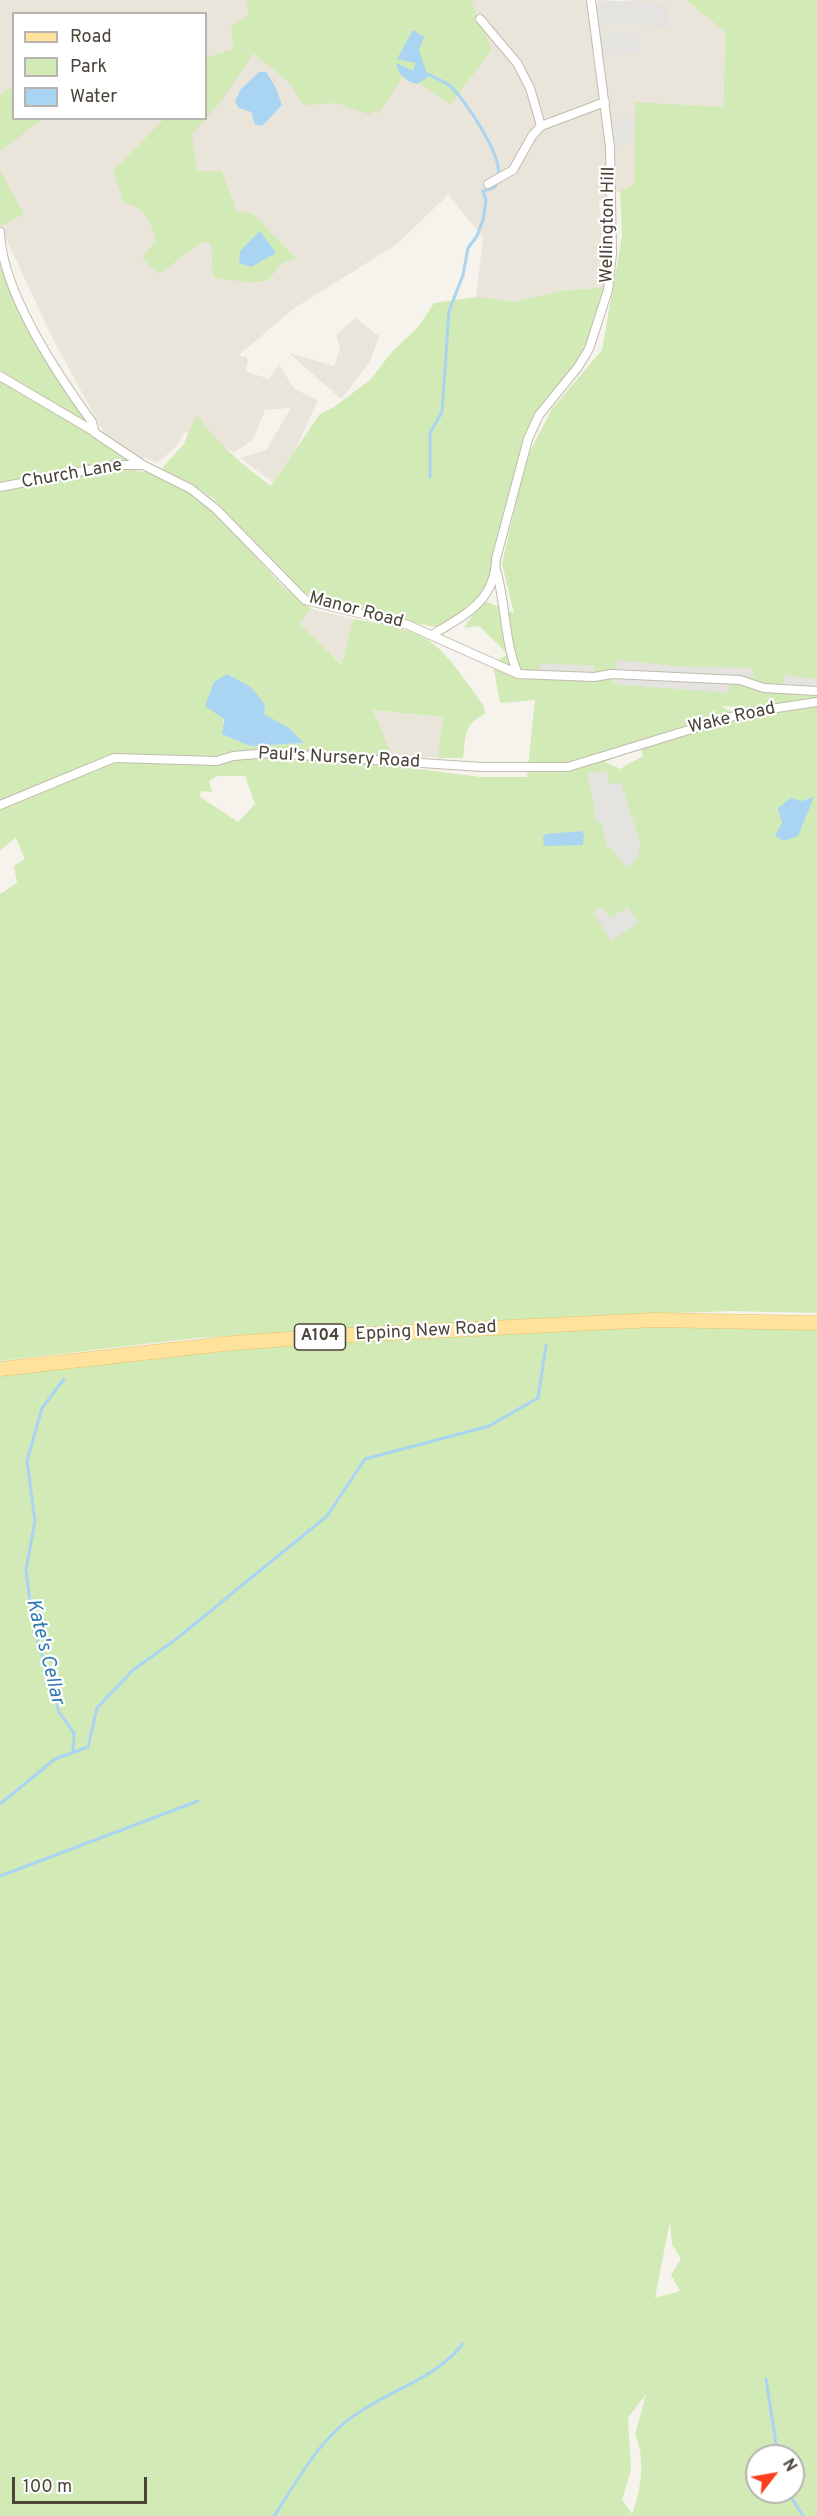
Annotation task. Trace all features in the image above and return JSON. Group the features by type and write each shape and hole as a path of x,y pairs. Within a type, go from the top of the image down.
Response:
{"main road":[{"name":"Epping New Road","path":"0,1369 270,1340 654,1320 817,1323"}],"street":[{"name":"Wellington Hill","path":"432,635 471,611 488,591 528,439 539,415 578,367 589,349 608,290 612,254 612,179 605,102 591,0"},
{"path":"480,19 517,63 531,88 541,126"},
{"path":"488,184 513,170 532,136 541,126 605,102"},
{"name":"Manor Road","path":"0,232 3,258 28,318 47,356 92,422 95,433 143,465 191,489 216,509 305,600 408,625 519,674 594,677 612,674 740,680 765,688 817,691"},
{"path":"0,376 95,433"},
{"name":"Church Lane","path":"0,487 114,465 143,465"},
{"name":"Wellington Hill","path":"495,569 505,604 510,648 519,674"},
{"name":"Wake Road","path":"649,743 744,713 817,702"},
{"name":"Paul's Nursery Road","path":"0,805 114,758 217,761 233,756 270,753 474,767 540,768 568,767 649,743"}],"shaded area":[{"path":"0,0 263,0 405,73 450,105 492,50 471,0 591,0 592,4 634,0 686,0 726,33 723,108 635,102 634,184 599,202 605,287 561,291 513,302 476,298 483,237 448,195 397,244 293,309 238,356 246,356 248,361 245,371 269,379 279,364 294,389 318,400 288,466 275,484 240,458 266,450 291,408 265,410 253,440 234,452 185,432 175,448 157,463 146,458 140,459 104,433 53,339 0,226"},
{"path":"598,0 667,4 670,29 622,22 602,26"},
{"path":"623,31 638,33 640,53 605,56 601,35"},
{"path":"634,117 634,140 616,152 614,119"},
{"path":"355,318 379,336 370,362 341,399 289,353 334,366 340,348 336,335"},
{"path":"312,609 353,619 343,665 299,623"},
{"path":"617,660 688,667 753,668 753,677 730,675 729,693 613,684"},
{"path":"540,663 594,666 594,672 540,670"},
{"path":"784,675 817,679 817,689 783,685"},
{"path":"372,710 444,717 438,758 390,755"},
{"path":"607,771 608,784 621,783 641,845 637,859 626,867 609,846 606,847 602,822 596,822 593,804 596,803 591,795 587,773"},
{"path":"602,907 610,918 628,907 638,923 611,941 593,912"}],"green space":[{"path":"246,0 471,0 492,50 450,105 405,73 378,114 374,110 370,115 337,103 304,105 289,82 253,53 224,97 207,117 207,58 234,49 231,27 249,14"},
{"path":"686,0 817,0 817,704 783,709 721,706 747,720 788,709 817,706 817,1313 732,1311 588,1316 196,1338 0,1361 0,894 17,883 14,866 25,859 16,838 0,850 0,492 109,470 140,471 179,485 202,500 223,518 279,582 312,609 299,623 342,665 353,619 402,629 419,635 444,653 455,667 484,706 485,714 469,727 465,737 463,758 438,758 443,717 373,710 396,766 480,777 527,777 535,700 500,703 493,664 508,654 479,626 464,628 482,600 514,613 502,564 526,459 552,409 602,350 622,236 620,191 634,184 635,102 723,107 726,33","holes":["227,674 251,687 264,714 304,743 250,746 222,734","640,747 643,756 620,769 605,762","217,776 245,776 255,804 238,822 199,796 202,791 212,792 209,781"]},
{"path":"12,88 12,120 41,120 0,152 0,96 5,90"},
{"path":"163,120 205,120 192,135 197,171 222,171 237,212 252,213 296,258 280,264 269,280 250,283 213,277 211,243 202,242 159,274 142,258 156,241 152,228 142,212 124,203 113,171"},
{"path":"0,170 24,214 1,226 0,224"},
{"path":"0,257 10,285 89,423 0,373"},
{"path":"605,287 586,349 532,423 520,451 482,598 447,624 435,627 328,605 296,588 214,499 192,484 165,472 162,468 183,445 197,415 231,454 271,486 319,415 337,405 371,379 391,353 419,326 434,303 477,297 513,302 561,291"},
{"path":"0,379 83,428 130,462 0,484"},
{"path":"725,1324 817,1328 817,2516 0,2516 0,1373 318,1342","holes":["670,2221 672,2244 681,2259 671,2275 680,2291 655,2298","646,2394 635,2435 640,2454 641,2474 632,2514 622,2500 631,2469 628,2418"]}],"water":[{"path":"413,30 424,37 419,50 428,77 417,84 403,77 396,63 413,71 416,63 397,59"},
{"path":"259,72 266,72 276,88 282,105 262,126 255,124 251,112 239,108 235,102 241,89"},
{"path":"260,231 276,253 251,267 239,263 240,251"},
{"path":"227,674 251,687 265,705 264,714 289,728 304,743 250,746 222,734 224,719 205,706 214,682"},
{"path":"814,797 798,836 784,841 775,836 782,823 778,808 791,798 802,801"},
{"path":"581,831 584,834 583,845 544,846 543,837 546,834"}],"waterway":[{"path":"428,74 449,85 464,102 489,142 495,155 498,175"},
{"path":"430,477 430,433 442,412 449,311 463,275 468,248 477,236 483,220 486,200 483,191 495,187 497,181"},
{"path":"0,1804 55,1759 88,1747 97,1708 133,1670 175,1640 327,1516 365,1459 489,1426 538,1398 546,1345"},
{"name":"Kate's Cellar","path":"64,1379 42,1408 27,1461 35,1521 26,1570 33,1625 59,1712 74,1733 73,1752"},
{"path":"0,1876 198,1801"},
{"path":"274,2516 310,2461 342,2425 369,2406 426,2375 452,2356 463,2344"},
{"path":"766,2379 776,2444"},
{"path":"796,2504 803,2516"}]}
